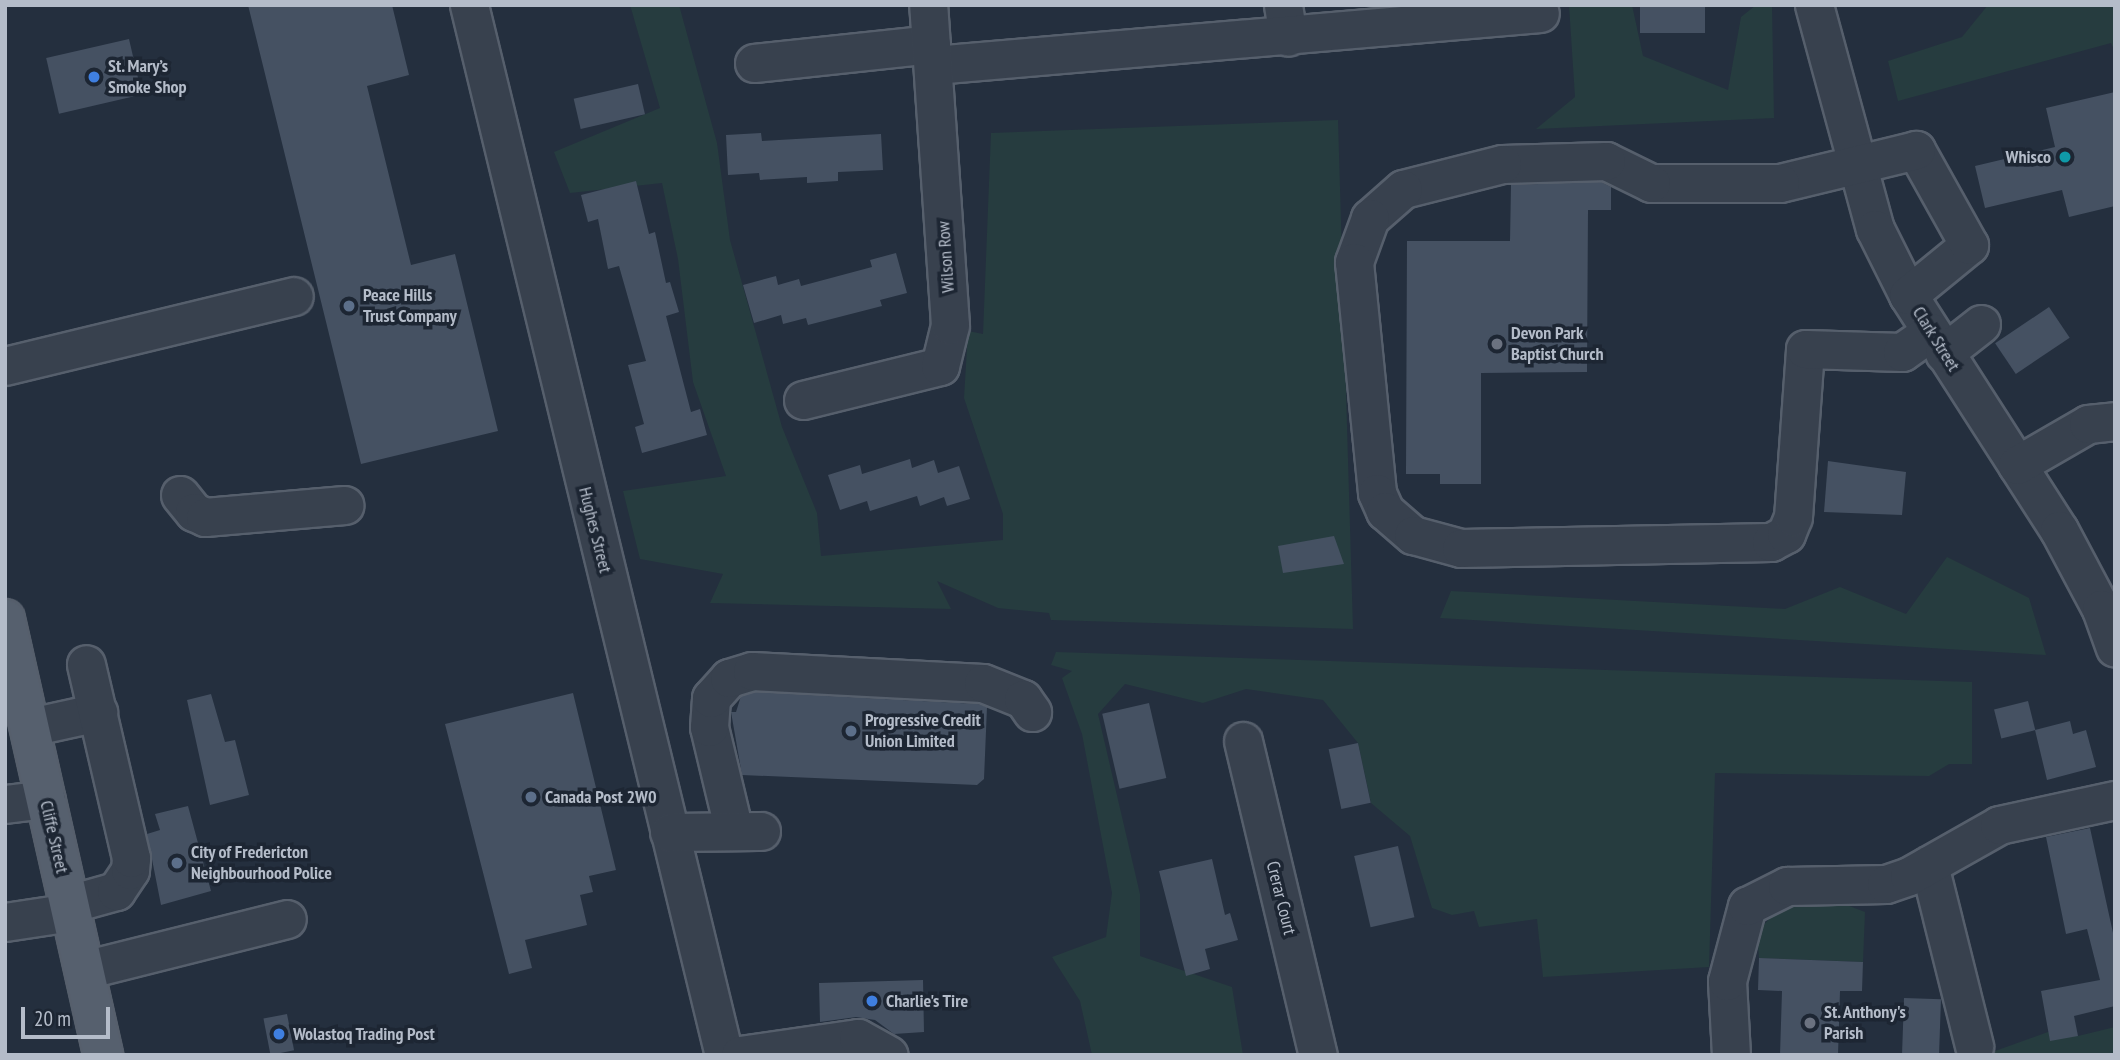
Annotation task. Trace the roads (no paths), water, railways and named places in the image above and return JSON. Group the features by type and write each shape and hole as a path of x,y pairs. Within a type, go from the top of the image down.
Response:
{"main road":[{"name":"Cliffe Street","path":"5,619 11,670 30,727 103,1055"}],"street":[{"name":"Hughes Street","path":"469,5 669,832 687,977 724,1055"},
{"name":"Wilson Row","path":"803,400 940,366 950,325 928,5"},
{"name":"Clark Street","path":"1814,5 1854,163 1875,229 1908,295 2108,610 2115,648"},
{"path":"754,63 932,55 1286,21 1540,13"},
{"path":"1908,295 1969,245 1916,150 1780,183 1651,184 1606,161 1502,164 1434,179 1385,202 1364,228 1353,262 1368,380 1374,475 1381,502 1413,535 1461,548 1771,542 1786,534 1793,517 1805,349 1902,352 1938,342 1981,324"},
{"path":"5,366 294,296"},
{"path":"2017,465 2088,424 2115,421"},
{"path":"180,495 194,512 205,517 344,505"},
{"path":"13,912 70,908 116,891 130,870 86,664"},
{"path":"669,832 748,831 709,727 711,698 729,678 752,671 983,683 1023,699 1032,712"},
{"path":"30,727 98,712"},
{"name":"Crerar Court","path":"1243,741 1318,1055"},
{"path":"5,804 46,799"},
{"path":"1731,1055 1727,981 1747,906 1787,886 1886,884 1929,865 1999,825 2115,800"},
{"path":"1929,865 1974,1046"},
{"path":"84,970 287,919"},
{"path":"740,1055 858,1038 890,1048"}],"place":[{"name":"St. Mary’s Smoke Shop","path":"94,77"},
{"name":"Whisco","path":"2065,157"},
{"name":"Peace Hills Trust Company","path":"349,306"},
{"name":"Devon Park Baptist Church","path":"1497,344"},
{"name":"Progressive Credit Union Limited","path":"851,731"},
{"name":"Canada Post 2W0","path":"531,797"},
{"name":"City of Fredericton Neighbourhood Police","path":"177,863"},
{"name":"Charlie's Tire","path":"872,1001"},
{"name":"St. Anthony's Parish","path":"1810,1023"},
{"name":"Wolastoq Trading Post","path":"279,1034"}]}
